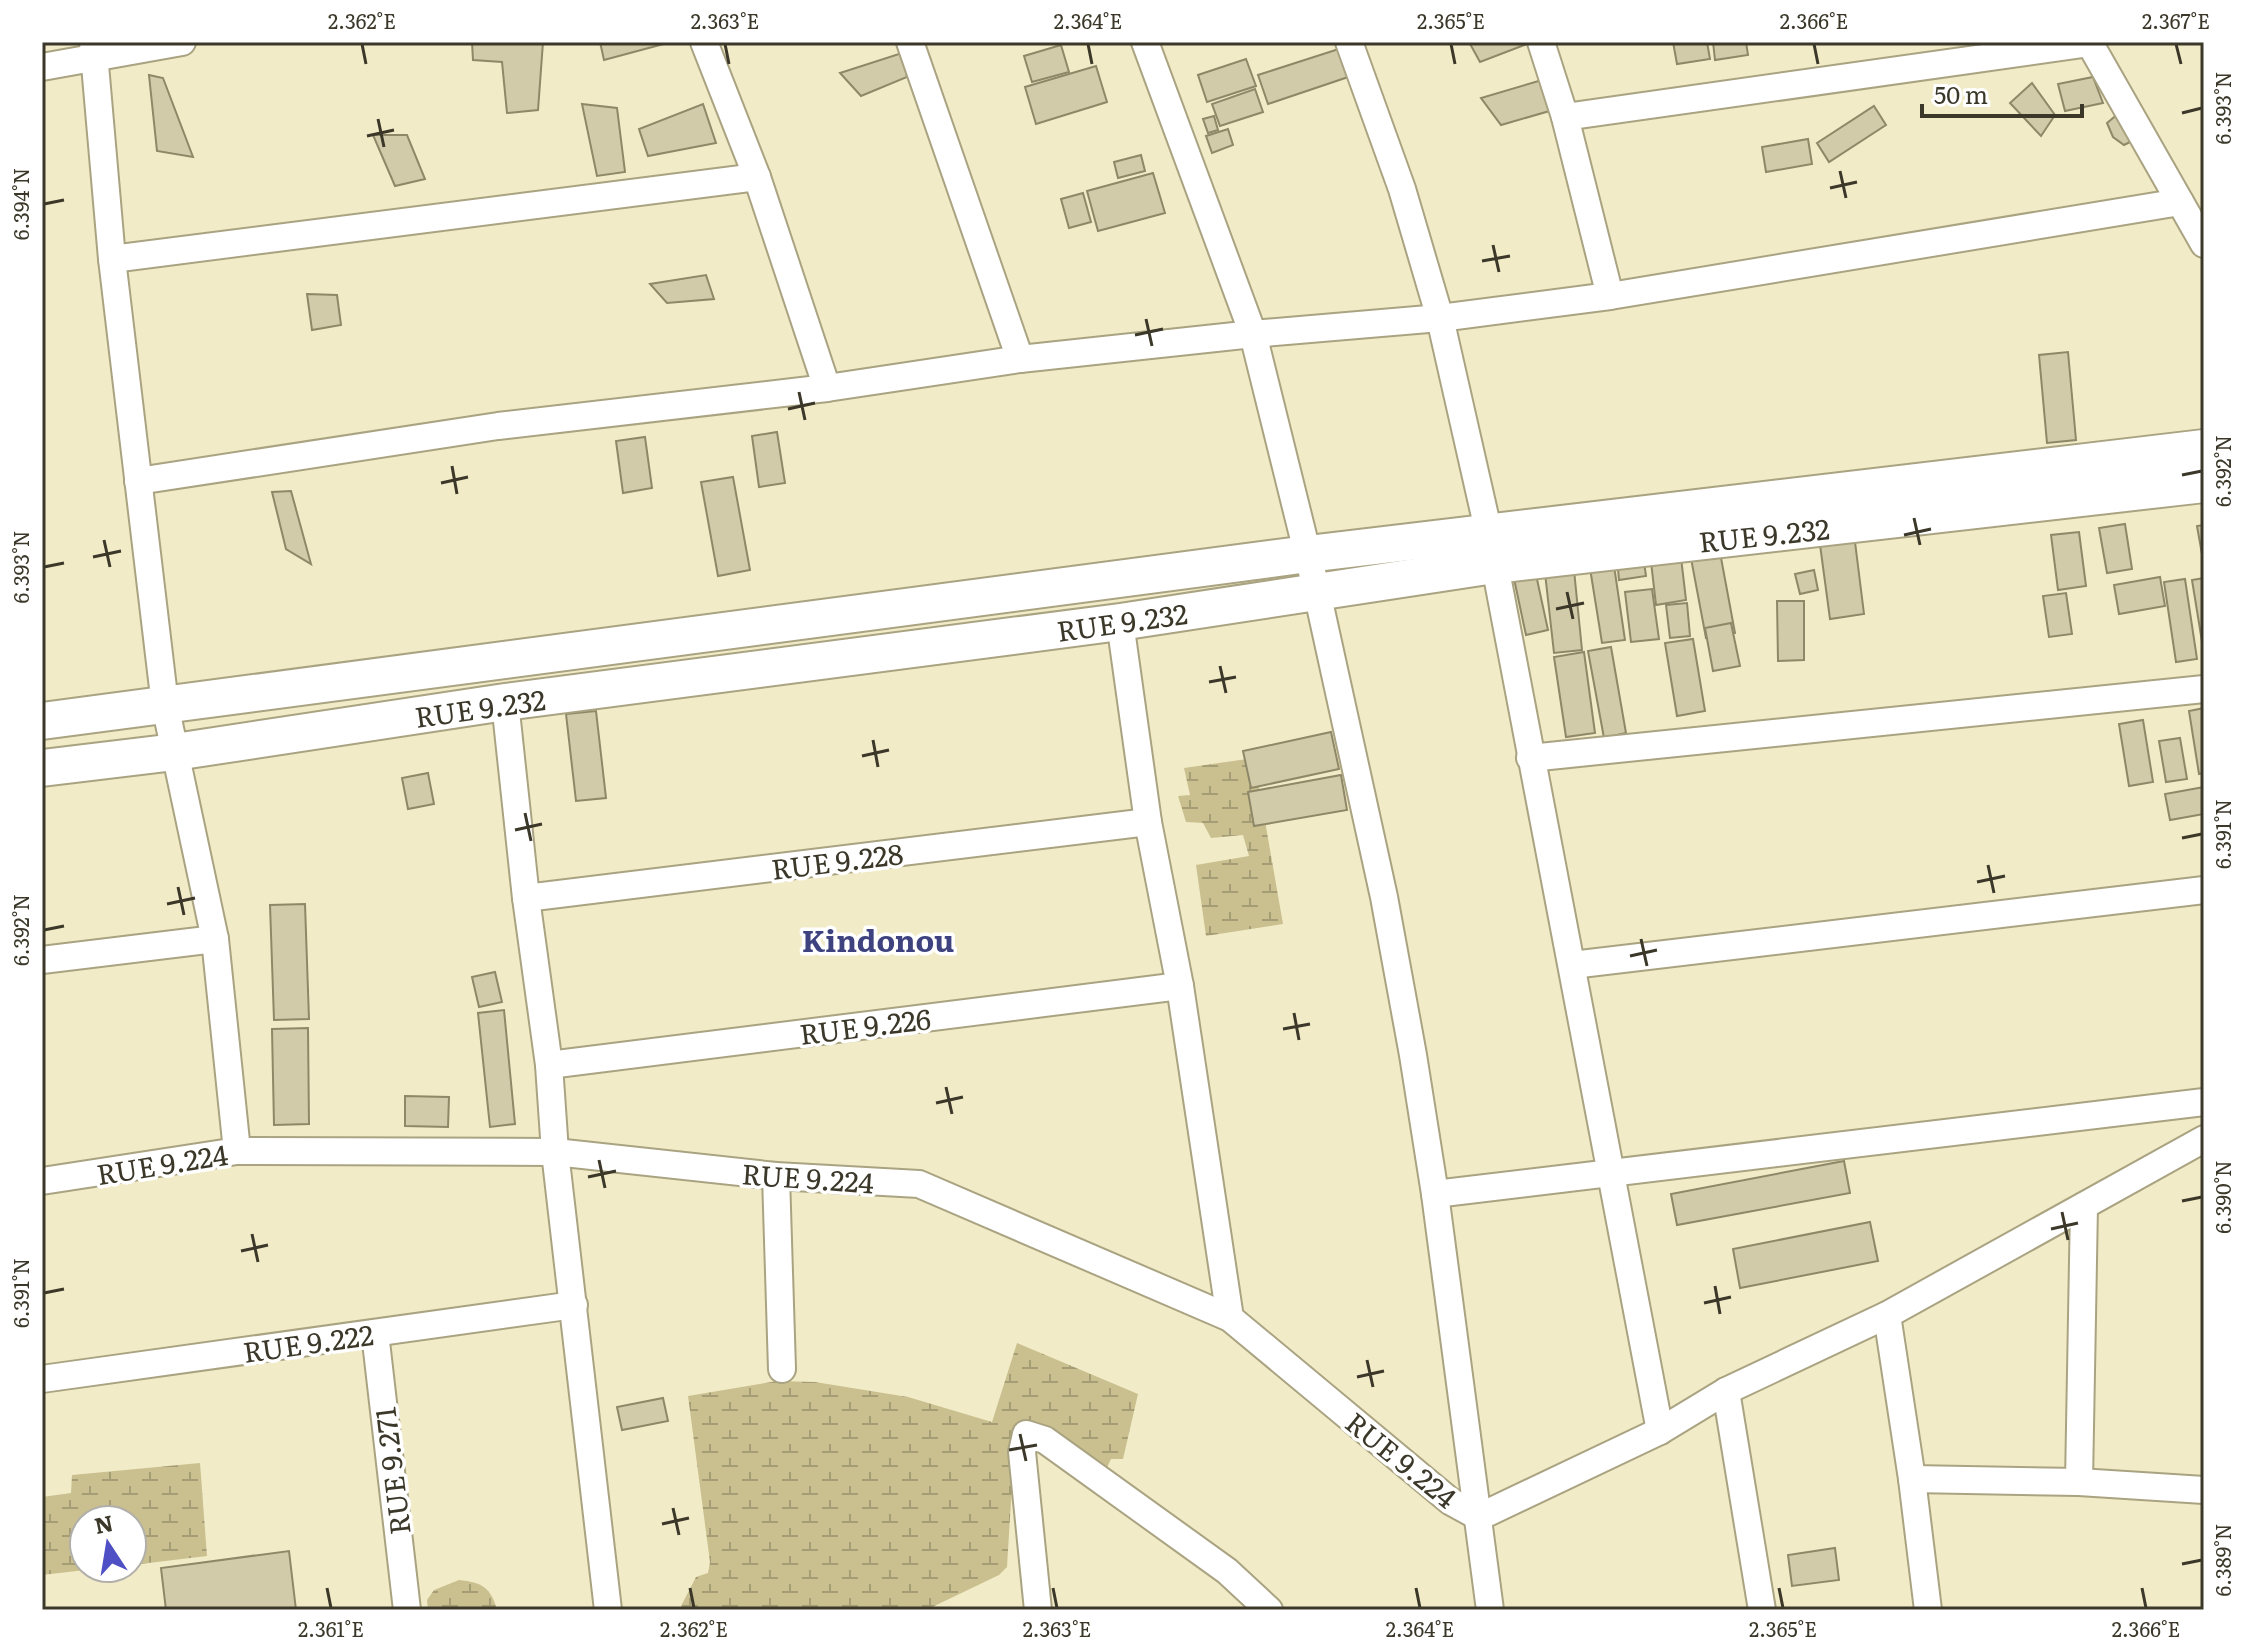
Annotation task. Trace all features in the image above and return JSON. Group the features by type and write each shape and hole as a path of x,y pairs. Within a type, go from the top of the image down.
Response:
{"street":[{"path":"42,67 94,50 182,42"},
{"path":"704,42 757,177 827,388"},
{"path":"910,42 1020,359"},
{"path":"1145,42 1253,334 1317,592 1384,897 1413,1055 1435,1194 1490,1610"},
{"path":"1349,42 1402,189 1440,318 1492,549 1660,1431"},
{"path":"1541,42 1565,117 1610,296"},
{"path":"1565,117 2090,43 2204,244"},
{"path":"94,50 112,259 165,705 215,939 237,1151"},
{"path":"112,259 757,177"},
{"path":"138,481 498,426 827,388 1020,359 1440,318 1610,296 2180,202"},
{"name":"RUE 9.232","path":"42,768 175,752 505,702 1120,622 1317,592 1492,549 2204,448"},
{"name":"RUE 9.232","path":"42,721 1308,554 1492,549 2204,484"},
{"path":"1120,622 1148,822 1180,986 1230,1318"},
{"path":"1530,758 2204,689"},
{"path":"505,702 526,898 549,1065 555,1152 608,1610"},
{"name":"RUE 9.228","path":"526,898 1148,822"},
{"path":"1572,965 2204,890"},
{"path":"42,960 215,939"},
{"name":"RUE 9.226","path":"549,1065 1180,986"},
{"path":"1435,1194 2204,1102"},
{"path":"1479,1517 1660,1431 1726,1391 1887,1315 2204,1139"},
{"name":"RUE 9.224","path":"42,1181 237,1151 555,1152 776,1176 919,1184 1230,1318 1450,1501 1479,1517"},
{"path":"776,1176 782,1369"},
{"path":"2079,1482 2084,1206"},
{"name":"RUE 9.222","path":"42,1379 574,1305"},
{"path":"1887,1315 1928,1610"},
{"name":"RUE 9.271","path":"375,1333 407,1610"},
{"path":"1726,1391 1762,1610"},
{"path":"1038,1610 1022,1452 1026,1434 1045,1440 1227,1571 1269,1610"},
{"path":"1912,1479 2079,1482 2204,1490"}],"green space":[{"path":"1254,758 1283,924 1206,936 1196,865 1249,856 1243,835 1211,838 1203,823 1186,822 1178,796 1190,795 1184,768"},
{"path":"1017,1343 1138,1394 1123,1459 1111,1459 1105,1472 1033,1431 1013,1469 1007,1567 999,1575 926,1610 679,1610 696,1577 708,1573 710,1562 688,1396 777,1381 815,1382 908,1397 992,1422"},
{"path":"200,1463 207,1556 148,1563 148,1504 68,1504 68,1572 42,1575 42,1497 71,1493 72,1475"},
{"path":"459,1580 474,1582 488,1591 497,1610 428,1610 427,1600 434,1590"}],"building":[{"path":"472,42 543,42 538,110 507,113 502,62 473,60"},
{"path":"600,42 671,42 604,60"},
{"path":"1469,42 1532,42 1480,62"},
{"path":"1673,42 1707,42 1710,59 1677,64"},
{"path":"1713,42 1746,42 1748,55 1715,60"},
{"path":"1061,45 1069,72 1032,82 1024,56"},
{"path":"1348,46 1357,74 1268,104 1258,75"},
{"path":"902,53 907,77 861,96 840,73"},
{"path":"1246,59 1256,86 1207,102 1198,75"},
{"path":"1096,66 1107,102 1036,124 1025,87"},
{"path":"149,75 163,78 193,157 157,151"},
{"path":"2093,77 2103,103 2065,111 2058,84"},
{"path":"1542,80 1553,110 1501,125 1481,98"},
{"path":"2032,83 2055,115 2041,136 2010,103"},
{"path":"1255,89 1263,112 1220,126 1212,104"},
{"path":"582,104 617,108 625,172 597,176"},
{"path":"703,104 716,143 648,156 639,129"},
{"path":"1874,106 1886,125 1829,162 1817,143"},
{"path":"2119,113 2136,139 2124,145 2113,137 2107,123"},
{"path":"1214,116 1218,130 1208,133 1203,119"},
{"path":"1228,129 1233,145 1212,153 1206,136"},
{"path":"373,135 407,135 425,179 395,186"},
{"path":"1808,139 1812,164 1766,172 1762,147"},
{"path":"1141,155 1145,171 1118,178 1114,162"},
{"path":"1153,173 1165,213 1098,231 1087,191"},
{"path":"1083,193 1091,222 1069,228 1061,199"},
{"path":"706,275 714,299 667,303 650,284"},
{"path":"307,294 337,295 341,325 312,330"},
{"path":"2068,352 2076,440 2047,443 2039,355"},
{"path":"777,432 785,483 759,487 752,436"},
{"path":"645,437 652,488 623,493 616,441"},
{"path":"733,477 750,570 718,576 701,482"},
{"path":"291,491 311,564 286,549 272,492"},
{"path":"2125,524 2132,569 2107,573 2099,528"},
{"path":"2204,525 2204,559 2203,560 2197,526"},
{"path":"1853,526 1864,614 1830,619 1818,530"},
{"path":"2079,532 2086,586 2058,590 2051,535"},
{"path":"1719,547 1735,633 1706,638 1690,553"},
{"path":"1680,549 1686,600 1656,605 1650,553"},
{"path":"1643,555 1646,576 1619,580 1617,558"},
{"path":"1613,559 1625,640 1602,643 1589,562"},
{"path":"1535,570 1548,630 1526,635 1513,574"},
{"path":"1574,570 1582,650 1554,653 1545,573"},
{"path":"1814,570 1818,590 1800,594 1795,574"},
{"path":"2160,577 2165,606 2119,614 2114,585"},
{"path":"2204,578 2204,654 2192,580"},
{"path":"2185,579 2197,659 2176,662 2164,582"},
{"path":"1652,589 1659,639 1631,642 1625,592"},
{"path":"2066,593 2072,634 2049,637 2043,596"},
{"path":"1777,601 1804,601 1804,660 1778,661"},
{"path":"1687,603 1690,636 1670,638 1666,605"},
{"path":"1731,623 1740,666 1713,671 1705,628"},
{"path":"1693,639 1705,711 1677,716 1665,643"},
{"path":"1611,647 1626,733 1604,738 1588,651"},
{"path":"1584,652 1595,733 1566,737 1554,657"},
{"path":"2204,708 2204,773 2199,774 2189,711"},
{"path":"596,711 606,798 576,801 566,714"},
{"path":"2143,720 2153,782 2129,786 2119,724"},
{"path":"1331,732 1339,769 1251,788 1243,751"},
{"path":"2180,738 2187,779 2166,782 2159,741"},
{"path":"428,773 434,804 408,809 402,778"},
{"path":"1341,775 1347,810 1254,826 1248,792"},
{"path":"2204,787 2204,814 2170,820 2165,794"},
{"path":"305,904 309,1019 274,1020 270,905"},
{"path":"495,972 502,1002 479,1007 472,977"},
{"path":"504,1010 515,1124 490,1127 478,1013"},
{"path":"308,1028 309,1124 274,1125 272,1029"},
{"path":"405,1096 449,1097 448,1127 405,1126"},
{"path":"1844,1161 1850,1193 1677,1225 1671,1194"},
{"path":"1870,1222 1878,1261 1740,1288 1733,1249"},
{"path":"663,1398 668,1421 622,1430 617,1407"},
{"path":"1835,1548 1839,1580 1792,1586 1788,1555"},
{"path":"289,1551 296,1610 166,1610 161,1568"}],"district":[{"name":"Kindonou","path":"878,939"}]}
